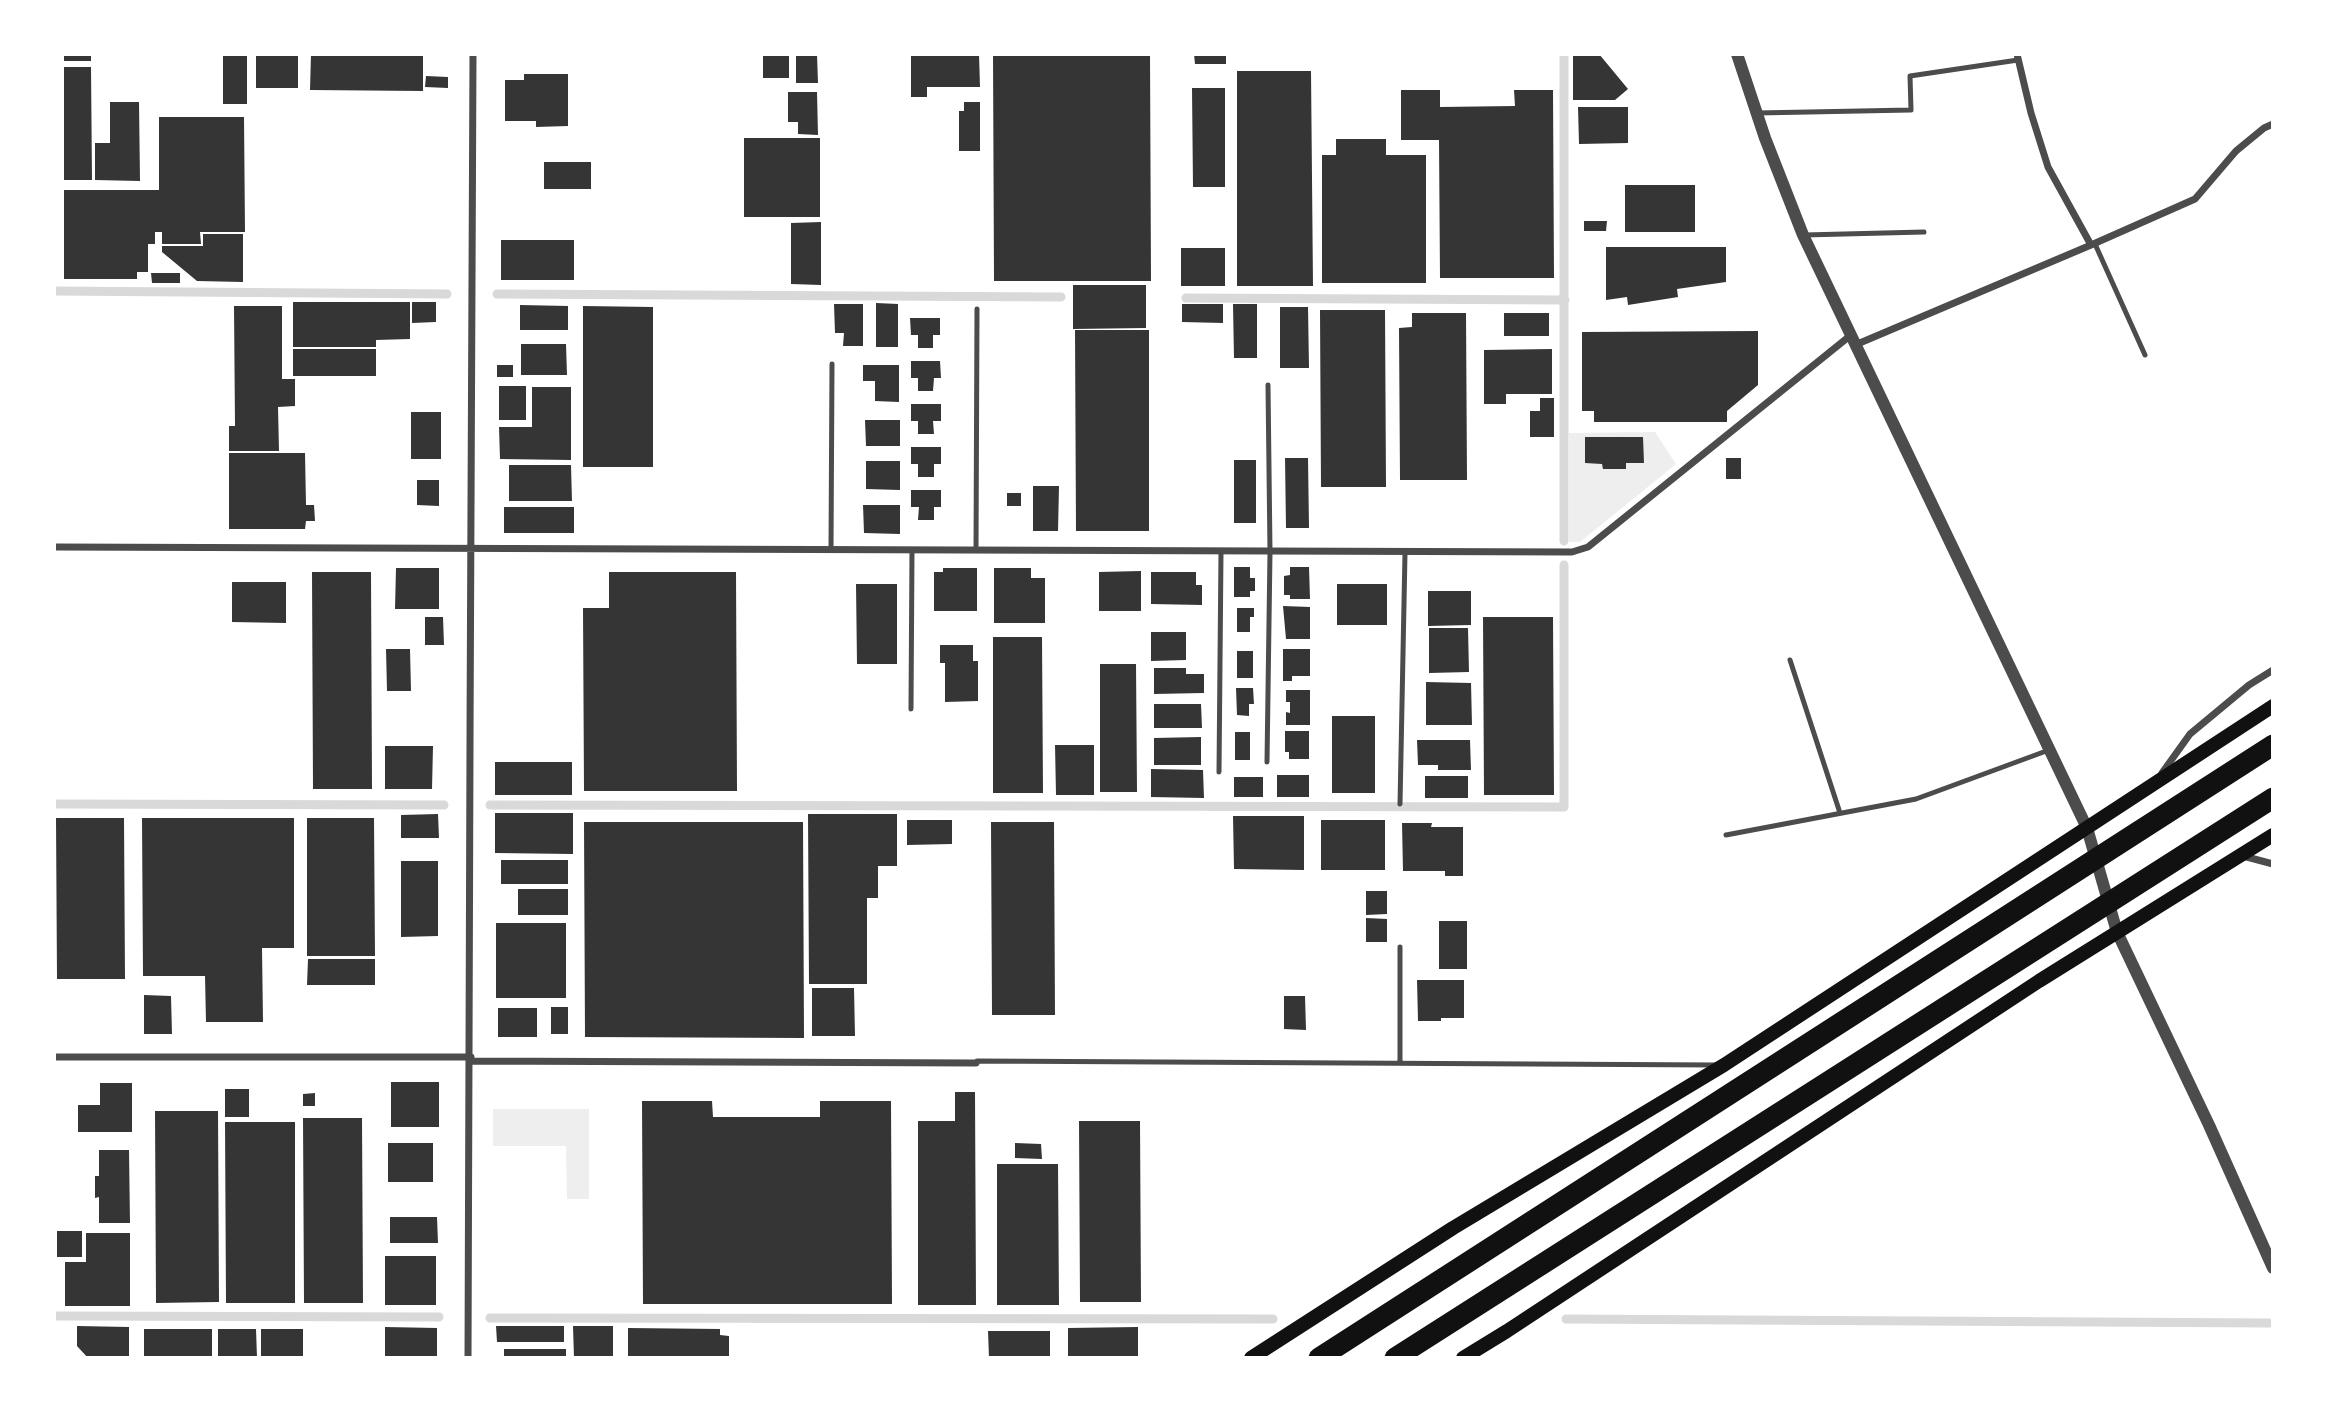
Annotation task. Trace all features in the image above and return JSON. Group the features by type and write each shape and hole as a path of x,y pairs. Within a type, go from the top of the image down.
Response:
{"highway":[{"path":"1319,1358 2273,745"},
{"path":"1395,1358 2273,798"}],"main road":[{"path":"1251,1358 1453,1228 1724,1065 2273,706"},
{"path":"1463,1358 2117,932 2273,835"}],"street":[{"path":"468,1358 468,798 473,54"},
{"path":"1737,54 1803,235 2087,828 2117,932 2209,1125 2273,1268"},
{"path":"2017,57 2048,167 2093,245"},
{"path":"54,547 1572,552 1588,547 1853,340 2093,245 2194,199 2236,151 2273,124"},
{"path":"2155,782 2190,734 2249,685 2273,670"},
{"path":"2241,855 2273,864"},
{"path":"54,1057 976,1063"}],"lane":[{"path":"1757,113 1911,110 1910,76 2017,57"},
{"path":"1803,235 1924,232"},
{"path":"2093,245 2145,355"},
{"path":"976,550 977,309"},
{"path":"831,549 832,364"},
{"path":"1267,762 1268,385"},
{"path":"911,709 912,550"},
{"path":"1219,772 1221,552"},
{"path":"1401,804 1405,553"},
{"path":"1790,660 1840,813"},
{"path":"1726,835 1916,799 2049,750"},
{"path":"1399,947 1400,1063"},
{"path":"976,1063 1724,1065"}],"shaded area":[{"path":"1655,432 1676,464 1580,542 1569,542 1569,433"},
{"path":"493,1109 589,1109 589,1199 567,1199 566,1146 493,1146"}],"building":[{"path":"64,54 91,54 91,61 64,61"},
{"path":"223,54 247,54 247,104 223,104"},
{"path":"256,54 298,54 298,88 256,88"},
{"path":"311,54 423,54 423,91 310,90"},
{"path":"763,54 789,54 789,78 763,78"},
{"path":"796,54 817,54 818,83 796,83"},
{"path":"911,54 979,54 980,87 927,87 927,97 911,97"},
{"path":"993,54 1150,54 1151,281 994,281"},
{"path":"1194,54 1226,54 1226,64 1195,64"},
{"path":"1573,54 1599,54 1628,89 1615,100 1573,100"},
{"path":"64,67 91,67 92,180 64,180"},
{"path":"1237,71 1311,71 1313,286 1237,286"},
{"path":"524,74 568,74 568,126 536,127 536,121 505,121 505,80 524,80"},
{"path":"426,76 448,77 448,88 425,87"},
{"path":"1192,88 1225,88 1225,187 1193,187"},
{"path":"1401,90 1440,90 1440,107 1515,106 1514,90 1553,90 1554,278 1440,278 1439,140 1401,140"},
{"path":"788,92 817,92 818,135 798,134 798,122 788,122"},
{"path":"110,102 139,102 140,181 95,180 95,143 110,143"},
{"path":"964,102 980,102 980,151 959,151 959,111 964,111"},
{"path":"1578,107 1628,107 1628,143 1579,144"},
{"path":"159,117 244,117 245,232 200,232 201,244 162,244 162,232 155,232 155,244 148,244 148,272 137,272 137,279 64,279 64,190 159,190"},
{"path":"744,138 820,138 820,217 744,217"},
{"path":"1336,139 1386,139 1386,155 1426,155 1426,283 1322,283 1322,155 1336,155"},
{"path":"544,162 591,162 591,189 544,189"},
{"path":"1625,185 1695,185 1695,232 1625,232"},
{"path":"1584,221 1607,221 1606,231 1584,231"},
{"path":"821,222 821,285 791,284 791,223"},
{"path":"203,234 243,234 243,282 197,281 162,252 162,246 203,246"},
{"path":"501,240 574,240 574,280 501,280"},
{"path":"1606,247 1726,247 1726,282 1677,289 1678,297 1628,305 1627,297 1606,300"},
{"path":"1181,248 1225,248 1225,286 1181,286"},
{"path":"151,273 180,273 180,283 152,283"},
{"path":"1073,285 1146,285 1146,328 1073,329"},
{"path":"293,302 410,302 410,339 376,340 376,347 293,347"},
{"path":"412,302 436,302 436,322 412,323"},
{"path":"876,303 898,304 898,347 876,347"},
{"path":"834,304 863,304 863,346 843,346 844,333 835,333"},
{"path":"1182,304 1223,304 1223,323 1182,322"},
{"path":"1233,304 1257,304 1257,358 1234,358"},
{"path":"520,305 568,306 568,330 520,330"},
{"path":"234,306 282,306 282,379 295,379 295,406 278,407 279,451 229,451 229,426 235,426"},
{"path":"583,306 653,307 653,467 583,467"},
{"path":"1280,307 1308,307 1309,368 1280,368"},
{"path":"1320,310 1385,310 1386,487 1321,487"},
{"path":"1412,313 1466,313 1467,480 1400,480 1399,328 1412,327"},
{"path":"1504,313 1549,313 1549,336 1504,336"},
{"path":"910,318 940,318 940,335 933,335 933,348 918,348 918,335 911,335"},
{"path":"1075,330 1149,330 1149,531 1076,531"},
{"path":"1758,331 1758,385 1727,411 1727,422 1594,422 1594,411 1582,411 1582,332"},
{"path":"521,344 566,344 567,375 521,375"},
{"path":"293,349 376,349 376,376 293,376"},
{"path":"1552,349 1552,394 1506,394 1506,404 1484,404 1484,350"},
{"path":"911,361 940,361 941,378 934,378 933,391 918,391 918,378 911,378"},
{"path":"497,365 513,365 513,377 497,377"},
{"path":"863,365 899,365 899,402 875,401 875,381 863,381"},
{"path":"499,386 526,386 526,420 499,420"},
{"path":"532,387 571,387 571,460 500,459 499,427 532,427"},
{"path":"1540,398 1554,398 1554,437 1530,437 1530,411 1540,411"},
{"path":"911,404 941,404 941,421 933,421 934,434 918,434 918,421 911,421"},
{"path":"411,412 441,412 441,459 411,459"},
{"path":"865,420 900,420 900,446 866,446"},
{"path":"1585,437 1643,437 1644,463 1626,463 1626,469 1603,469 1602,464 1585,463"},
{"path":"911,447 941,447 941,464 934,464 934,477 918,477 918,464 911,464"},
{"path":"229,453 305,453 306,505 314,505 315,521 306,521 305,529 229,529"},
{"path":"1285,458 1308,458 1309,528 1286,528"},
{"path":"1726,458 1741,458 1741,479 1726,479"},
{"path":"1234,460 1256,460 1256,523 1234,523"},
{"path":"866,461 900,461 900,490 866,489"},
{"path":"509,465 571,465 572,501 509,501"},
{"path":"417,480 439,480 439,506 417,505"},
{"path":"1033,486 1059,486 1058,531 1033,531"},
{"path":"911,490 941,490 941,507 934,507 934,520 918,520 919,507 911,507"},
{"path":"1007,493 1021,493 1021,506 1007,506"},
{"path":"863,505 900,505 900,534 864,533"},
{"path":"504,507 574,507 574,533 504,533"},
{"path":"1234,567 1250,567 1250,578 1255,578 1255,591 1250,591 1250,597 1234,597"},
{"path":"1290,567 1309,567 1310,599 1290,599 1290,595 1284,595 1284,576 1290,575"},
{"path":"396,568 439,568 439,609 395,609"},
{"path":"943,568 977,568 977,611 934,611 934,572 943,572"},
{"path":"994,568 1031,568 1031,578 1045,578 1045,623 994,623"},
{"path":"1141,571 1141,611 1099,611 1099,572"},
{"path":"312,572 371,572 372,789 313,789"},
{"path":"609,572 736,572 737,791 584,791 583,608 609,608"},
{"path":"1151,572 1196,572 1196,585 1202,585 1202,605 1151,604"},
{"path":"232,582 286,582 286,623 232,622"},
{"path":"856,584 897,584 897,664 857,664"},
{"path":"1337,584 1387,584 1387,625 1337,625"},
{"path":"1428,591 1471,591 1471,625 1428,626"},
{"path":"1283,606 1310,607 1310,639 1286,639"},
{"path":"1237,608 1254,608 1254,617 1250,617 1250,632 1237,632"},
{"path":"425,617 443,617 444,645 425,645"},
{"path":"1483,617 1553,617 1554,795 1484,795"},
{"path":"1429,628 1468,628 1469,672 1429,673"},
{"path":"1151,632 1186,632 1186,660 1151,661"},
{"path":"993,637 1042,637 1043,793 993,793"},
{"path":"940,645 973,645 973,661 978,661 978,701 945,702 945,663 940,663"},
{"path":"386,649 410,649 411,691 387,691"},
{"path":"1283,649 1310,649 1310,676 1292,676 1292,681 1283,681"},
{"path":"1237,651 1253,651 1253,678 1237,678"},
{"path":"1100,664 1136,664 1137,792 1100,792"},
{"path":"1154,668 1186,668 1186,674 1204,674 1204,693 1154,694"},
{"path":"1426,682 1471,683 1472,725 1426,725"},
{"path":"1236,688 1253,688 1254,704 1249,704 1249,716 1237,715"},
{"path":"1286,690 1310,690 1310,725 1286,725 1286,712 1290,713 1290,702 1286,702"},
{"path":"1154,704 1201,704 1202,728 1154,728"},
{"path":"1332,716 1375,716 1375,793 1332,793"},
{"path":"1285,731 1309,731 1309,759 1289,759 1289,752 1285,752"},
{"path":"1235,732 1250,732 1250,760 1235,760"},
{"path":"1201,737 1201,765 1154,765 1154,738"},
{"path":"1417,740 1470,740 1471,770 1438,770 1438,765 1418,765"},
{"path":"1055,745 1094,745 1094,795 1056,795"},
{"path":"385,746 433,746 432,789 385,789"},
{"path":"495,762 572,762 572,795 495,795"},
{"path":"1151,769 1203,770 1204,798 1151,797"},
{"path":"1277,775 1309,775 1309,797 1277,797"},
{"path":"1425,776 1468,776 1468,798 1425,798"},
{"path":"1234,777 1263,777 1263,797 1234,797"},
{"path":"495,813 573,813 573,854 495,853"},
{"path":"438,814 439,838 401,838 401,815"},
{"path":"808,814 897,814 897,866 878,866 878,898 867,898 867,984 809,984"},
{"path":"1233,816 1304,816 1304,870 1234,869"},
{"path":"56,818 124,818 125,979 57,979"},
{"path":"142,818 294,818 294,948 262,948 263,1022 206,1022 205,976 143,976"},
{"path":"307,818 374,818 375,956 307,956"},
{"path":"907,820 952,820 952,844 907,845"},
{"path":"1321,820 1385,820 1385,870 1321,870"},
{"path":"584,822 803,822 804,1038 585,1037"},
{"path":"991,822 1054,822 1055,1015 992,1015"},
{"path":"1402,823 1463,827 1463,876 1445,876 1445,871 1403,871"},
{"path":"501,860 568,860 568,884 501,884"},
{"path":"401,861 438,861 438,936 401,937"},
{"path":"518,889 568,889 568,915 518,915"},
{"path":"1366,891 1387,891 1387,914 1366,915"},
{"path":"1366,918 1387,919 1387,942 1366,942"},
{"path":"1439,921 1467,921 1467,969 1439,969"},
{"path":"496,923 566,923 566,998 496,998"},
{"path":"308,959 375,959 375,985 307,985"},
{"path":"1417,980 1464,980 1464,1018 1418,1021"},
{"path":"812,988 854,988 855,1036 812,1036"},
{"path":"144,995 171,996 172,1034 144,1034"},
{"path":"1284,996 1305,996 1306,1030 1284,1029"},
{"path":"551,1007 568,1007 568,1034 551,1034"},
{"path":"498,1008 537,1008 537,1037 498,1037"},
{"path":"391,1082 439,1082 439,1127 391,1127"},
{"path":"100,1083 132,1083 132,1132 78,1132 78,1105 100,1105"},
{"path":"225,1089 249,1089 249,1117 225,1117"},
{"path":"955,1092 975,1092 976,1305 918,1305 918,1121 955,1121"},
{"path":"315,1093 315,1106 303,1106 303,1094"},
{"path":"642,1101 712,1101 713,1117 820,1117 820,1101 891,1101 892,1304 643,1304"},
{"path":"155,1111 218,1111 219,1302 156,1303"},
{"path":"303,1118 362,1118 363,1303 304,1303"},
{"path":"1079,1121 1140,1121 1141,1302 1080,1302"},
{"path":"225,1122 295,1122 295,1303 226,1303"},
{"path":"388,1143 433,1143 433,1182 388,1182"},
{"path":"1015,1143 1041,1144 1042,1159 1015,1158"},
{"path":"99,1150 129,1150 130,1223 99,1223 99,1197 95,1198 95,1176 99,1176"},
{"path":"997,1164 1058,1164 1059,1305 997,1305"},
{"path":"390,1217 437,1217 438,1243 390,1243"},
{"path":"57,1231 82,1231 82,1257 57,1257"},
{"path":"86,1233 130,1233 130,1306 65,1306 65,1262 86,1262"},
{"path":"385,1256 436,1256 436,1305 385,1305"},
{"path":"77,1326 129,1327 129,1358 88,1358 77,1346"},
{"path":"496,1326 564,1326 564,1342 497,1342"},
{"path":"573,1326 613,1326 613,1358 574,1358"},
{"path":"385,1327 437,1328 437,1358 385,1358"},
{"path":"1138,1327 1138,1358 1068,1358 1068,1328"},
{"path":"628,1328 720,1329 720,1335 729,1336 729,1358 628,1358"},
{"path":"144,1329 212,1329 212,1358 144,1358"},
{"path":"218,1329 256,1329 257,1358 218,1358"},
{"path":"261,1329 303,1329 303,1358 261,1358"},
{"path":"988,1331 1050,1331 1050,1358 989,1358"},
{"path":"504,1349 566,1349 566,1358 504,1358"}],"waterway":[{"path":"1564,54 1564,541"},
{"path":"54,291 447,294"},
{"path":"497,294 1061,297"},
{"path":"1186,298 1565,300"},
{"path":"490,805 1564,807 1564,565"},
{"path":"54,804 444,805"},
{"path":"54,1316 439,1317"},
{"path":"490,1318 1273,1319"},
{"path":"1566,1319 2269,1323"}]}
